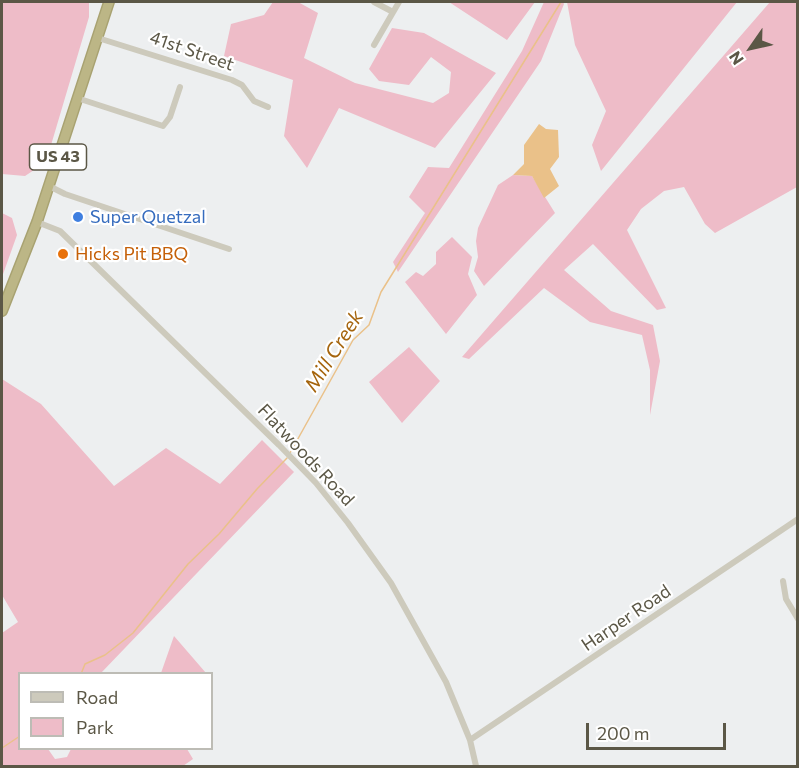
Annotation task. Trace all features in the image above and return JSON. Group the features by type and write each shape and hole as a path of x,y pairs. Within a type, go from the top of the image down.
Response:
{"highway":[{"name":"US 43","path":"2,311 37,222 109,2"}],"street":[{"path":"374,2 393,12"},
{"path":"374,45 399,2"},
{"name":"41st Street","path":"98,38 232,80 242,85 254,101 268,107"},
{"path":"77,98 163,126 170,117 180,87"},
{"path":"49,186 65,194 229,249"},
{"name":"Flatwoods Road","path":"37,222 60,231 300,466 348,523 391,583 449,687 470,740 476,766"},
{"name":"Harper Road","path":"470,740 798,519"},
{"path":"783,581 782,591 797,617"}],"green space":[{"path":"2,2 89,3 89,17 46,162 25,176 2,174"},
{"path":"273,2 298,2 318,13 304,58 355,83 433,103 449,93 451,72 431,57 409,85 379,81 369,69 392,28 424,33 496,73 435,148 339,108 307,168 284,136 293,80 224,56 231,24 264,15"},
{"path":"449,2 535,2 507,40"},
{"path":"544,2 563,2 564,4 541,61 398,272 393,262 425,213 409,197 428,167 449,168 522,51"},
{"path":"567,2 737,2 601,171 592,145 606,111 575,45"},
{"path":"770,2 797,2 797,187 715,233 705,224 684,187 664,191 641,209 627,230 666,308 657,310 593,244 564,270 611,311 653,325 660,361 650,415 650,370 642,335 590,322 544,288 469,359 462,357"},
{"path":"513,175 532,176 555,213 484,286 474,271 478,257 476,241 478,228 498,185"},
{"path":"2,213 12,218 17,235 2,277"},
{"path":"452,237 472,257 468,274 477,295 446,334 405,282 416,272 423,276 436,264 436,252"},
{"path":"409,347 440,381 402,423 369,382"},
{"path":"2,379 41,404 114,486 166,448 220,484 262,440 294,472 102,672 18,672 18,750 49,750 55,759 67,757 70,750 188,750 193,759 183,766 2,766 2,633 18,622 2,595"},
{"path":"174,636 205,672 161,672"}],"shaded area":[{"path":"539,124 546,129 558,130 559,157 550,169 559,186 544,198 532,176 513,175 524,164 524,145"}],"waterway":[{"name":"Mill Creek","path":"290,453 353,340 369,325 381,292 561,2"},
{"name":"Mill Creek","path":"82,672 85,664 105,655 133,633 188,564 219,534 287,458"},
{"name":"Mill Creek","path":"2,748 18,737"}],"place":[{"name":"Super Quetzal","path":"78,217"},
{"name":"Hicks Pit BBQ","path":"63,254"}]}
